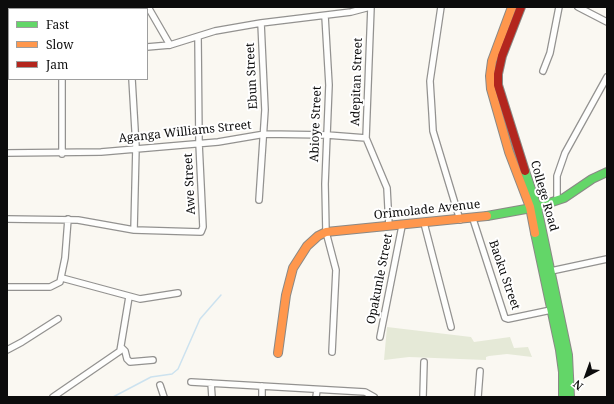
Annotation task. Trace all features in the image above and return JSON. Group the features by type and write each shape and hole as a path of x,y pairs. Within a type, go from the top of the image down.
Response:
{"main road":[{"name":"College Road","path":"512,7 492,61 490,76 492,89 509,152 534,207 551,310 562,363 563,397"},
{"name":"College Road","path":"521,7 502,56 498,74 498,85 551,271 568,355 570,397"},
{"name":"Orimolade Avenue","path":"326,232 473,219 534,207 571,194 592,179 607,172"},
{"path":"278,353 286,295 293,268 307,246 318,236 326,232"}],"street":[{"path":"148,7 170,45"},
{"path":"148,47 170,45 215,31 261,23 325,16 370,7"},
{"name":"Adepitan Street","path":"370,7 366,138 386,188 388,226"},
{"path":"441,7 430,81 433,131 460,220"},
{"path":"543,71 550,54 559,7"},
{"path":"578,7 607,22"},
{"name":"Abioye Street","path":"325,16 329,85 326,232 336,270 332,352"},
{"name":"Ebun Street","path":"259,200 265,134 261,23"},
{"name":"Awe Street","path":"134,230 200,232 203,227 199,143 198,37"},
{"path":"557,200 557,176 565,153 607,77"},
{"path":"62,80 62,154"},
{"path":"7,220 68,219 134,230 136,148 132,80"},
{"name":"Aganga Williams Street","path":"7,154 62,154 234,140 265,134 327,135 366,138"},
{"path":"7,287 54,286 60,282 62,278 68,219"},
{"name":"Baoku Street","path":"473,219 505,318 508,319 551,310"},
{"path":"424,223 451,327"},
{"name":"Opakunle Street","path":"380,337 402,226"},
{"path":"551,271 607,259"},
{"path":"62,278 129,298 149,299 178,293"},
{"path":"129,298 122,331 122,348 130,362 153,360"},
{"path":"7,350 58,319"},
{"path":"53,397 122,348"},
{"path":"423,397 424,362"},
{"path":"478,397 480,371"},
{"path":"191,382 365,392 374,397"},
{"path":"211,383 212,397"},
{"path":"160,385 164,397"},
{"path":"262,386 262,397"},
{"path":"316,397 317,390"}],"green space":[{"path":"387,327 471,337 474,342 510,337 514,348 528,347 532,357 507,354 489,356 486,357 486,360 409,357 384,360"}],"waterway":[{"path":"113,397 151,377 172,374 178,369 200,319 221,295"}],"traffic: fast":[{"path":"525,171 537,207 568,355 570,397"},
{"path":"487,216 537,207 564,198 592,179 607,172"},
{"path":"535,233 560,350 563,372 563,397"}],"traffic: slow":[{"path":"512,7 492,61 490,76 491,89 509,152 530,207 535,233"},
{"path":"278,353 286,295 293,268 307,246 318,236 326,232 487,216"}],"traffic: jam":[{"path":"521,7 502,56 498,74 498,85 525,171"}]}
